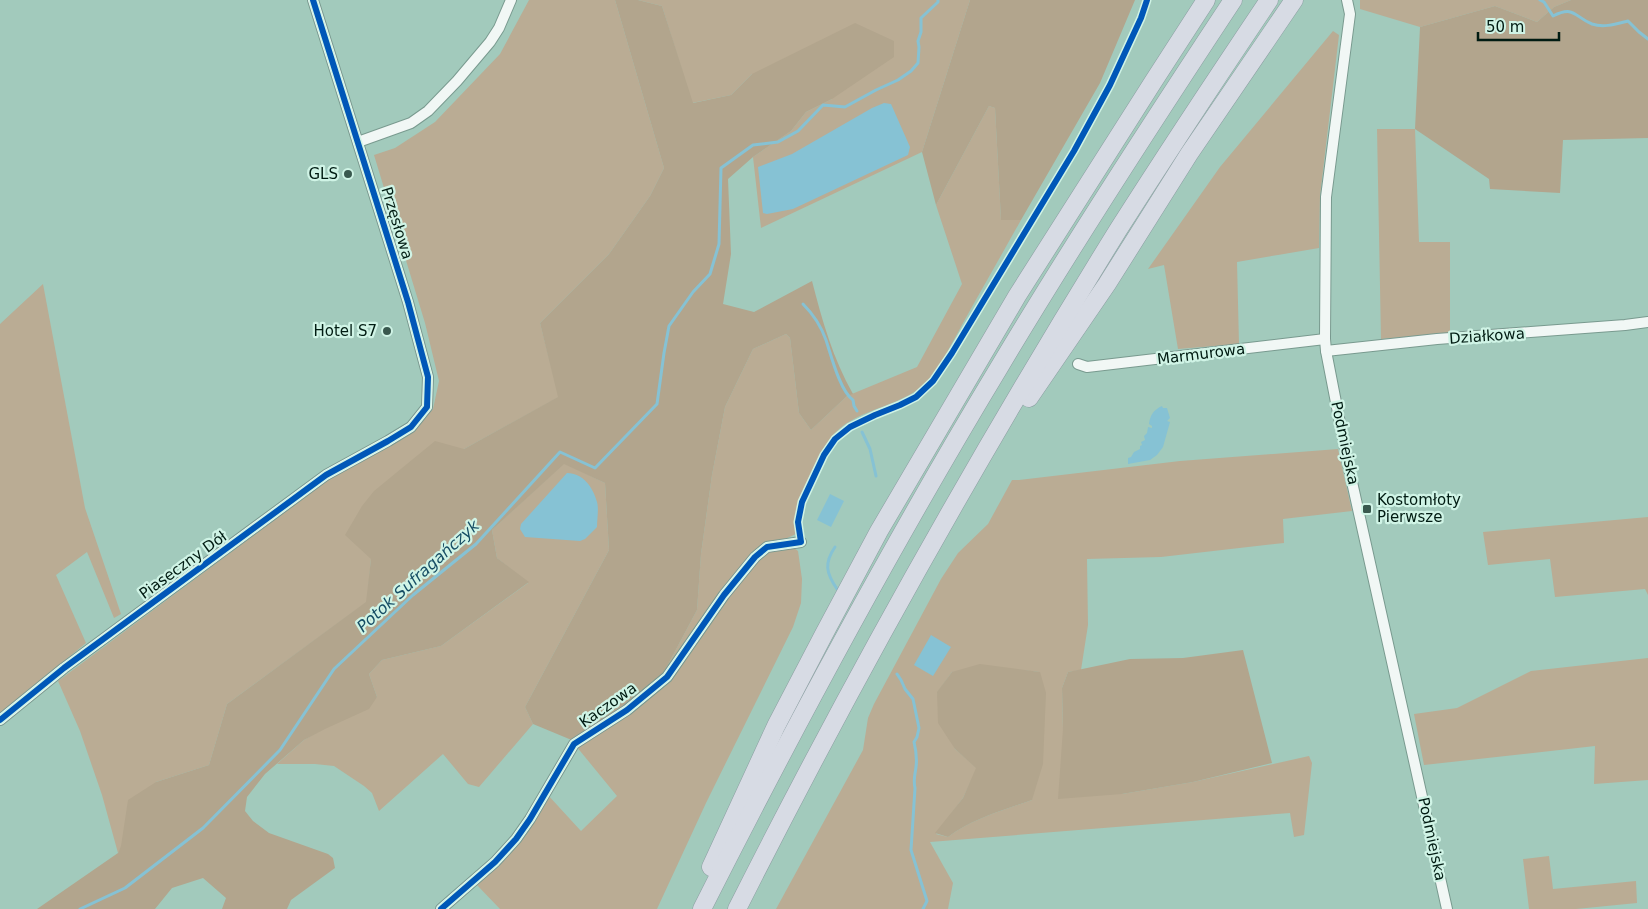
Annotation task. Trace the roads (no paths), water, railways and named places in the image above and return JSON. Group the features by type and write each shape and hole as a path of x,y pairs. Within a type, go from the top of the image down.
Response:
{"highway":[{"path":"1153,82 1192,0"},
{"path":"691,909 776,726 860,565 1017,296 1206,0"},
{"path":"702,909 864,601 999,367 1123,167 1232,0"},
{"path":"737,909 811,764 888,622 973,472 1119,230 1269,0"},
{"path":"973,472 1056,359 1107,284 1189,154 1294,0"}],"street":[{"name":"Przęsłowa","path":"313,0 408,302 428,377 427,407 411,427 388,441"},
{"path":"503,0 503,18"},
{"path":"358,142 411,122 428,111 457,81 490,42 511,0"},
{"name":"Podmiejska","path":"1347,0 1350,14 1326,196 1326,351 1348,464 1447,909"},
{"name":"Działkowa","path":"1326,351 1648,322"},
{"name":"Marmurowa","path":"1078,364 1087,367 1325,339"},
{"name":"Piaseczny Dół","path":"0,720 64,668 326,475 388,441"},
{"name":"Kaczowa","path":"441,909 495,862 516,839 530,819 574,744 627,710 667,677 724,595 754,557 767,547 801,542"}],"water":[{"path":"884,103 891,104 910,147 908,155 793,209 767,214 763,213 758,167 792,154"},
{"path":"1162,406 1167,408 1170,418 1167,421 1170,422 1163,447 1150,460 1128,464 1128,458 1140,449 1141,442 1145,440 1144,436 1147,433 1148,427 1152,428 1149,424 1152,414"},
{"path":"567,473 578,475 593,491 598,505 597,527 585,539 580,541 525,537 520,529 521,524"},
{"path":"830,494 844,501 831,527 817,520"},
{"path":"931,635 951,647 933,676 914,665"}],"waterway":[{"name":"Potok Sufragańczyk","path":"80,909 125,888 203,828 280,750 334,669 413,595 476,544 560,452 595,468 657,404 669,326 693,292 710,274 719,244 721,168 753,145 778,142 798,131 823,105 845,107 898,80 911,71 918,63 921,18 938,0"},
{"path":"1540,0 1544,2 1553,16 1570,12 1592,24 1601,26 1628,21 1648,39"},
{"path":"803,304 822,330 840,381 853,400 857,411"},
{"path":"862,432 870,449 876,476"},
{"path":"835,547 829,558 828,568 830,578 837,589"},
{"path":"897,674 913,699 919,728 914,742 916,761 911,850 927,901 923,909"}],"place":[{"name":"GLS","path":"348,174"},
{"name":"Hotel S7","path":"387,331"},
{"name":"Kostomłoty Pierwsze","path":"1367,509"}]}
